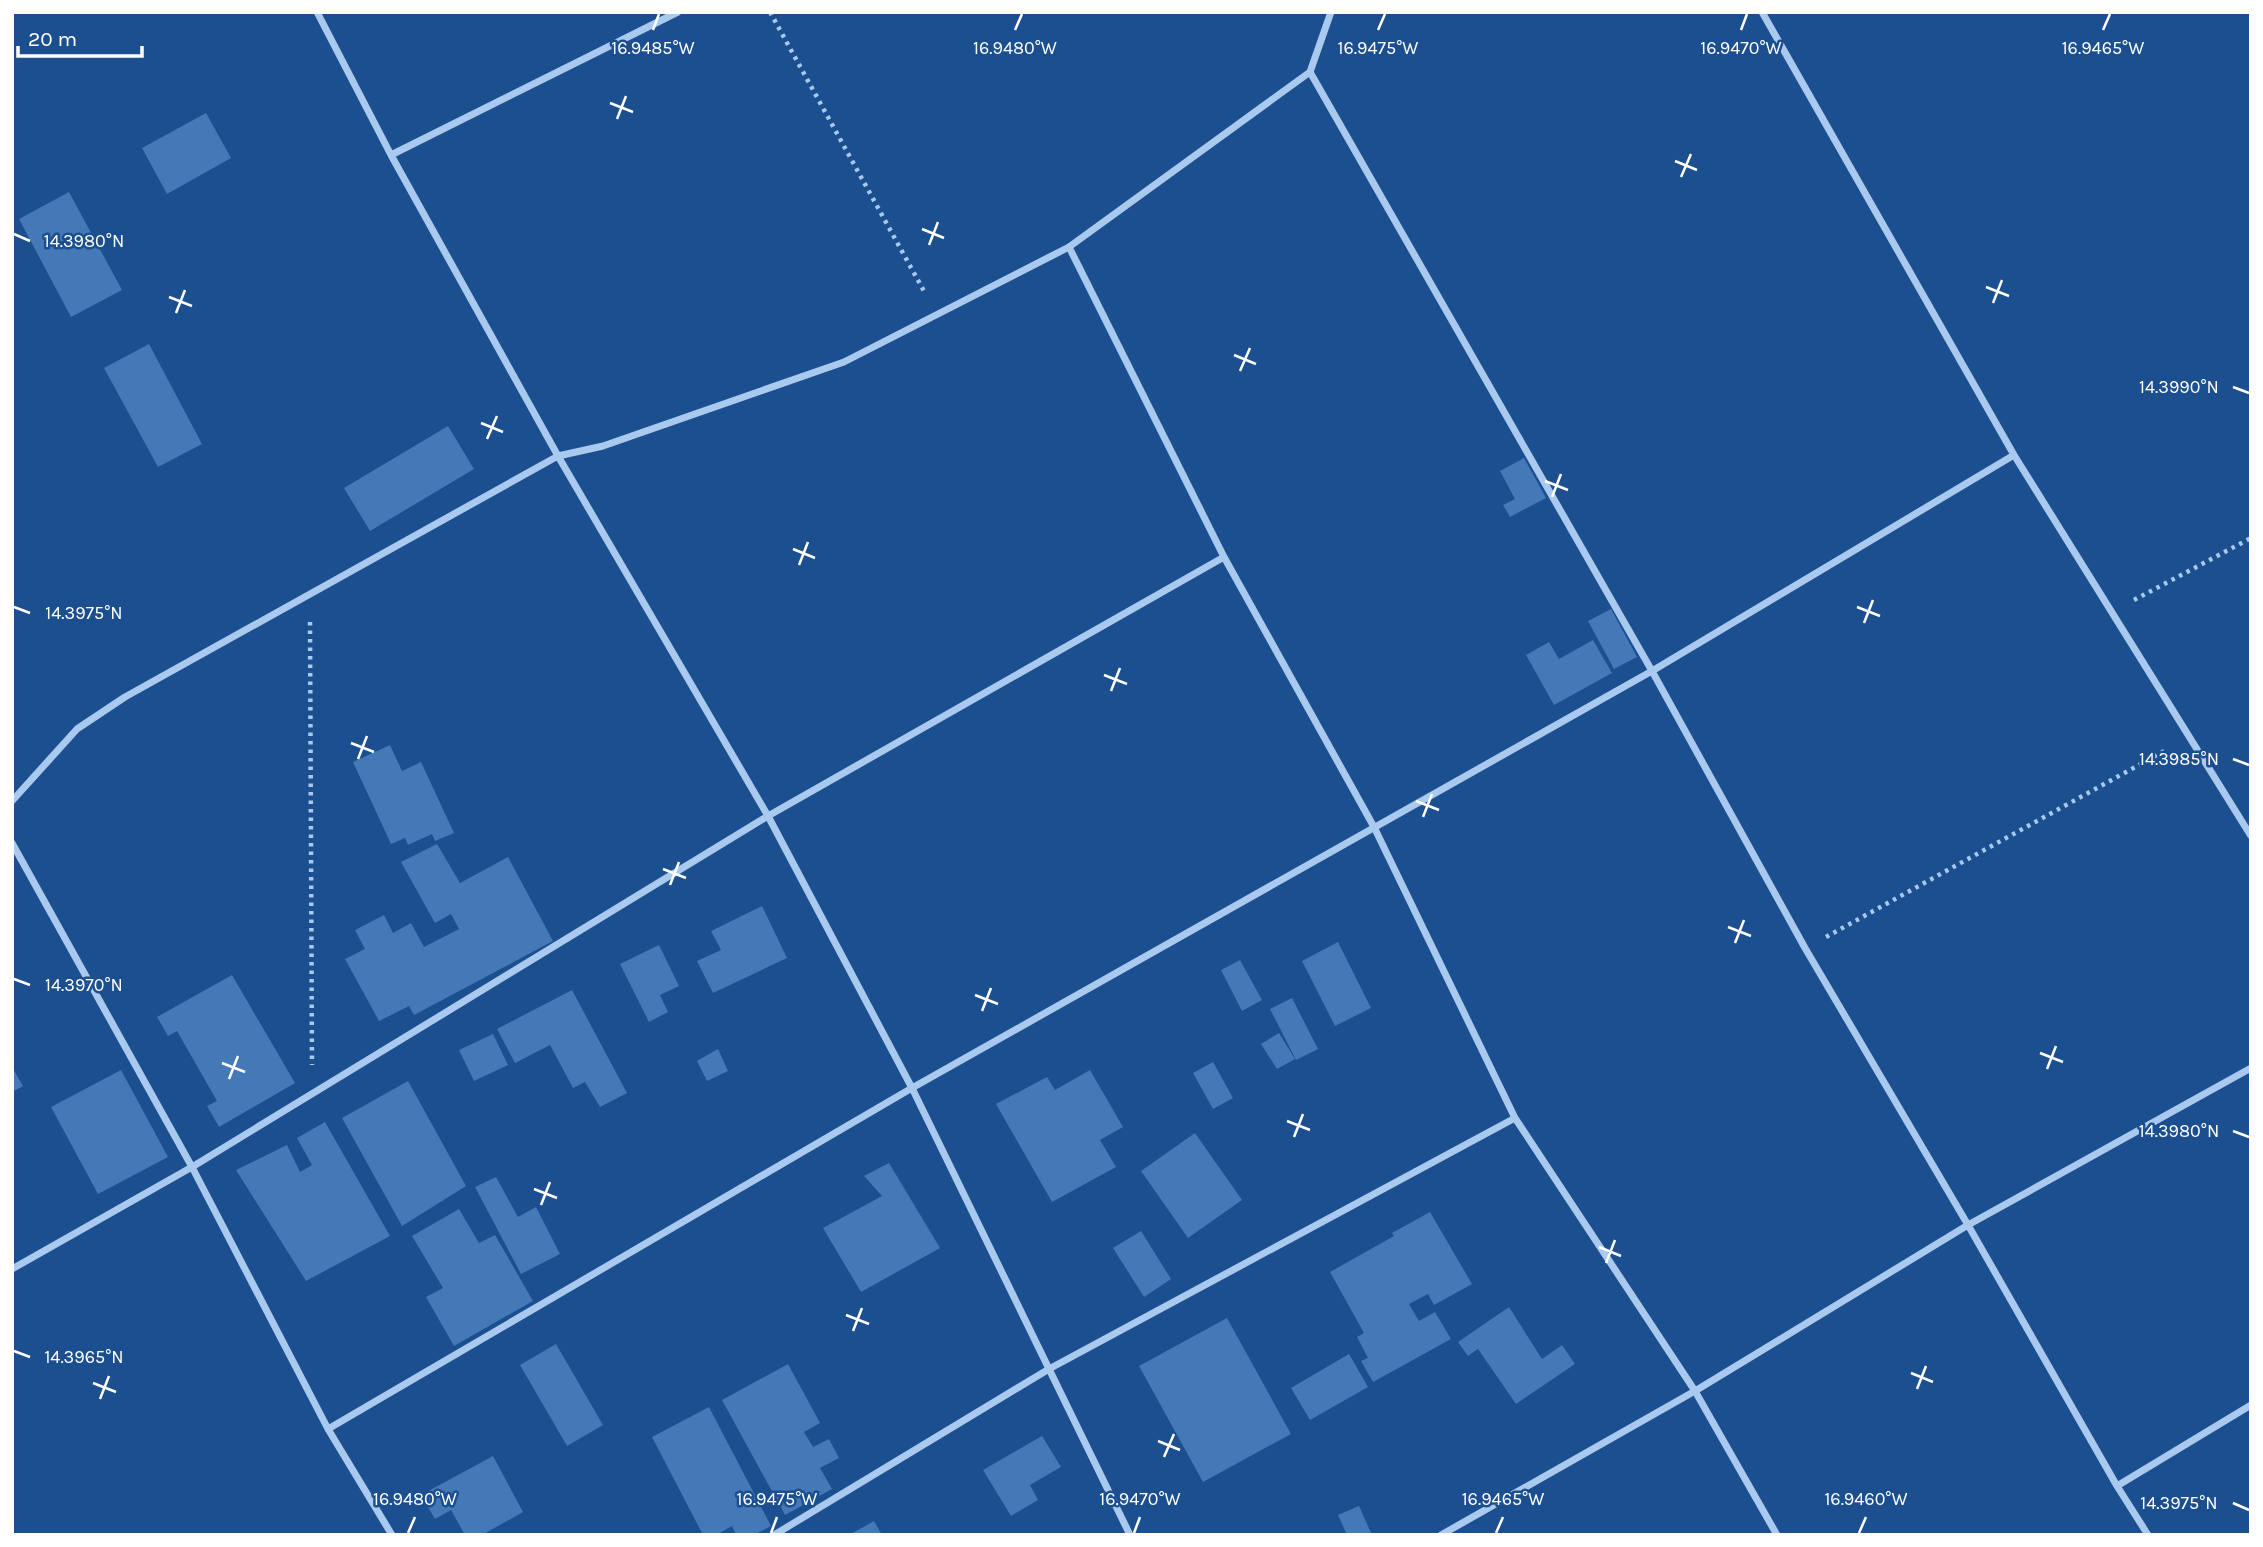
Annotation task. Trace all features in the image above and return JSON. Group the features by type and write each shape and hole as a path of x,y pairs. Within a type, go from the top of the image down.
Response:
{"street":[{"path":"317,12 391,155 558,456 768,816 912,1088 1130,1535"},
{"path":"391,155 678,12"},
{"path":"12,801 77,729 125,697 558,456 603,446 844,362 1069,247 1310,72 1331,12"},
{"path":"1762,12 2014,455 2251,836"},
{"path":"1310,72 1652,671 1805,948 2148,1535"},
{"path":"1069,247 1224,557 1374,827 1515,1118 1695,1391 1777,1535"},
{"path":"328,1429 912,1088 1652,671 2014,455"},
{"path":"12,1269 192,1167 768,816 1224,557"},
{"path":"12,843 192,1167 328,1429 392,1535"},
{"path":"1441,1535 1695,1391 1968,1225 2251,1068"},
{"path":"774,1535 1049,1369 1515,1118"},
{"path":"2117,1486 2251,1405"}],"path":[{"path":"769,12 937,316"},
{"path":"2112,612 2251,538"},
{"path":"310,594 312,1094"},
{"path":"1805,948 2190,736"}],"building":[{"path":"206,113 231,158 167,194 142,148"},
{"path":"69,192 122,290 71,317 19,219"},
{"path":"149,344 202,444 158,467 104,368"},
{"path":"448,426 474,469 370,531 344,488"},
{"path":"1524,458 1546,498 1510,517 1503,505 1515,499 1500,471"},
{"path":"1611,609 1637,657 1614,669 1588,621"},
{"path":"1593,640 1612,673 1554,705 1526,655 1549,642 1559,659"},
{"path":"390,745 402,771 421,762 454,833 435,841 432,834 408,845 405,838 391,844 353,762"},
{"path":"437,844 460,883 508,857 553,941 414,1015 409,1006 379,1021 345,959 365,949 355,930 384,915 393,933 411,923 424,947 459,929 451,914 435,923 401,862"},
{"path":"762,906 787,958 713,993 697,961 721,950 711,931"},
{"path":"1338,942 1371,1008 1335,1026 1302,961"},
{"path":"659,945 679,986 660,995 668,1012 649,1022 620,964"},
{"path":"1240,960 1262,1000 1242,1011 1221,970"},
{"path":"232,975 295,1083 219,1127 207,1106 217,1101 177,1031 168,1036 157,1017"},
{"path":"572,990 627,1093 600,1107 585,1082 573,1088 550,1045 515,1063 497,1029"},
{"path":"1292,998 1318,1049 1296,1060 1270,1009"},
{"path":"1279,1033 1295,1059 1277,1069 1261,1044"},
{"path":"493,1034 508,1065 474,1081 459,1050"},
{"path":"718,1049 728,1071 707,1081 697,1061"},
{"path":"1213,1062 1233,1098 1213,1109 1193,1073"},
{"path":"12,1067 23,1086 12,1092"},
{"path":"121,1070 168,1157 98,1194 51,1107"},
{"path":"1090,1070 1123,1127 1100,1140 1116,1167 1052,1202 996,1104 1047,1077 1055,1090"},
{"path":"408,1081 466,1186 402,1226 342,1118"},
{"path":"325,1122 390,1236 306,1281 236,1170 287,1145 300,1172 312,1165 297,1138"},
{"path":"1195,1133 1242,1200 1188,1238 1141,1171"},
{"path":"889,1163 940,1248 861,1292 823,1228 882,1196 864,1176"},
{"path":"496,1177 518,1217 536,1207 560,1254 521,1274 475,1187"},
{"path":"459,1209 479,1243 495,1235 533,1301 454,1346 426,1297 443,1288 412,1236"},
{"path":"1430,1212 1472,1284 1434,1305 1428,1294 1409,1304 1419,1321 1435,1312 1451,1339 1373,1382 1361,1361 1368,1358 1357,1337 1364,1333 1330,1272"},
{"path":"1141,1231 1171,1279 1144,1297 1113,1248"},
{"path":"1509,1307 1542,1359 1562,1345 1575,1364 1516,1404 1478,1349 1468,1356 1458,1342"},
{"path":"1227,1318 1291,1434 1203,1482 1139,1366"},
{"path":"556,1344 603,1425 567,1446 520,1365"},
{"path":"1349,1354 1368,1387 1310,1420 1291,1388"},
{"path":"788,1364 820,1423 804,1432 813,1447 829,1439 839,1458 820,1468 832,1489 785,1515 722,1400"},
{"path":"709,1407 771,1526 754,1535 736,1535 732,1526 716,1535 703,1535 652,1437"},
{"path":"1042,1436 1061,1467 1030,1485 1038,1500 1011,1516 983,1470"},
{"path":"493,1456 523,1512 482,1535 465,1535 451,1510 435,1519 421,1495"},
{"path":"1359,1506 1372,1535 1347,1535 1338,1515"},
{"path":"874,1521 882,1535 849,1535"}]}
